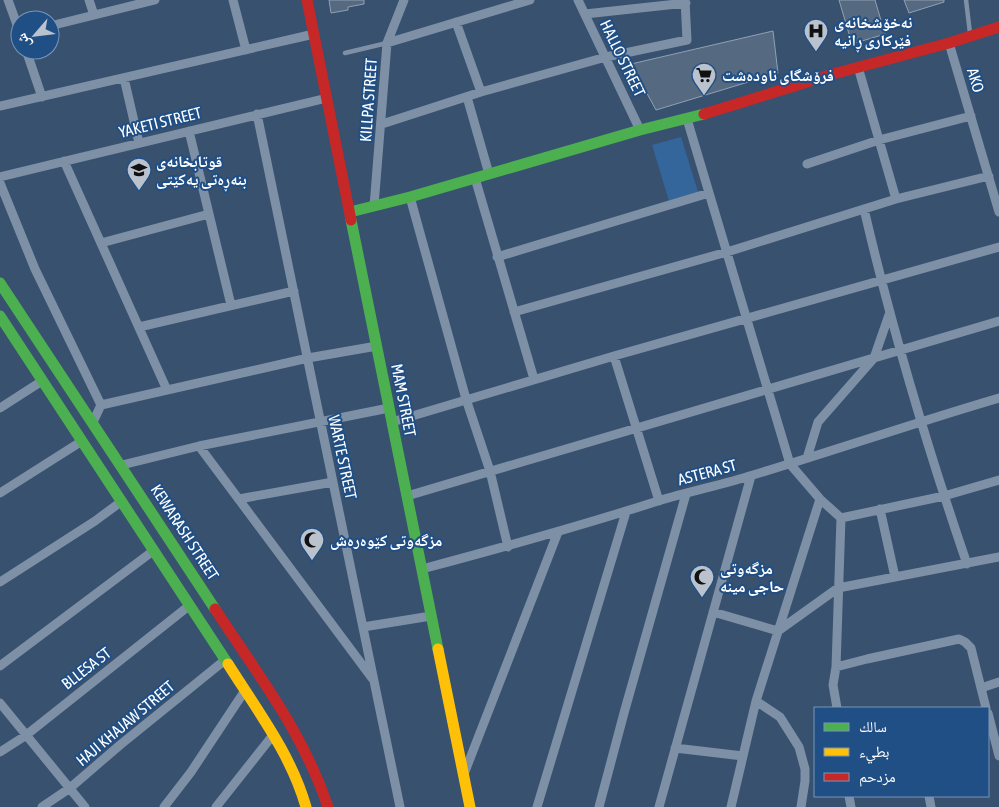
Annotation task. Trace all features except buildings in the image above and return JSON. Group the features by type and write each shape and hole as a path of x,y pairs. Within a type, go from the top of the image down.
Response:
{"street":[{"path":"90,0 94,15"},
{"path":"60,24 155,0"},
{"path":"233,0 246,50"},
{"name":"MAM STREET","path":"307,0 470,807"},
{"name":"KILLPA STREET","path":"374,206 388,43 404,0"},
{"path":"388,43 530,0"},
{"name":"HALLO STREET","path":"578,0 640,130"},
{"path":"382,124 481,92 606,57 688,40 685,2 584,14"},
{"path":"456,22 481,92"},
{"path":"350,212 410,197 640,130 687,119 999,27"},
{"path":"0,106 314,34"},
{"name":"AKO","path":"949,43 999,212"},
{"path":"29,60 42,96"},
{"path":"858,68 896,200"},
{"path":"124,78 139,143"},
{"path":"468,97 489,174"},
{"name":"YAKETI STREET","path":"0,177 327,98"},
{"name":"WARTE STREET","path":"257,114 400,807"},
{"path":"807,164 879,140 971,116"},
{"path":"687,119 790,464 820,499 841,518"},
{"path":"189,131 231,305"},
{"path":"64,161 167,390"},
{"path":"514,312 728,252 864,209 989,176"},
{"path":"474,178 534,379"},
{"path":"0,183 35,269 101,405"},
{"path":"497,257 709,193"},
{"path":"410,197 466,399 490,471 508,547"},
{"path":"864,209 881,280 920,421 967,564"},
{"path":"101,243 209,214"},
{"path":"392,422 745,318 999,247"},
{"name":"KEWARASH STREET","path":"0,283 149,505 302,742 314,765 328,807"},
{"path":"139,327 294,291"},
{"path":"807,458 818,422 874,358 890,312"},
{"path":"1,319 122,501 153,552 190,605 273,735 292,768 306,807"},
{"path":"407,496 901,351 999,320"},
{"path":"101,405 308,358 377,346"},
{"path":"614,356 660,500"},
{"path":"0,408 42,381"},
{"name":"ASTERA ST","path":"422,569 508,547 660,500 751,476 920,421 999,398"},
{"path":"93,422 101,405"},
{"path":"122,465 199,446 389,408"},
{"path":"0,493 82,441"},
{"path":"199,446 374,680"},
{"path":"95,461 112,450"},
{"path":"659,807 751,476"},
{"path":"841,518 944,496 999,480"},
{"path":"239,499 333,482"},
{"path":"599,807 686,494"},
{"path":"731,807 756,701 820,499"},
{"path":"0,582 95,521 122,501"},
{"path":"131,516 149,505"},
{"path":"880,509 895,577"},
{"path":"537,807 626,512"},
{"path":"836,707 833,685 836,667 841,518"},
{"path":"463,776 558,532"},
{"path":"0,666 153,552"},
{"path":"778,632 838,588 999,558"},
{"name":"BLLESA ST","path":"0,752 25,736 190,605"},
{"path":"713,612 778,632"},
{"path":"363,627 431,616"},
{"path":"836,667 959,639 966,642 971,648 986,707"},
{"name":"‌HAJI KHAJAW STREET","path":"42,807 70,788 225,660"},
{"path":"981,688 999,682"},
{"path":"164,807 196,765 244,692"},
{"path":"756,701 780,717 798,746 805,769 801,807"},
{"path":"0,703 25,736 85,807"},
{"path":"989,717 999,756"},
{"path":"216,807 273,735"},
{"path":"675,748 743,756"}],"lane":[{"path":"966,0 971,35"},
{"path":"346,52 388,43"}],"shaded area":[{"path":"681,137 698,192 669,201 652,145"}],"traffic: fast":[{"path":"350,212 410,197 640,130 704,114"},
{"path":"351,220 438,649"},
{"path":"0,283 215,609"},
{"path":"0,316 228,664"}],"traffic: slow":[{"path":"438,649 470,807"},
{"path":"228,664 261,715 292,769 306,807"}],"traffic: jam":[{"path":"307,0 351,220"},
{"path":"704,114 833,74 949,43 999,27"},
{"path":"215,609 293,729 318,780 328,807"}],"place":[{"name":"نەخۆشخانەی فێرکاری ڕانیە","path":"816,52"},
{"name":"فرۆشگای ناوده‌شت","path":"704,96"},
{"name":"قوتابخانەی بنەڕەتی یەکێتی","path":"139,191"},
{"name":"مزگەوتی کێوەرەش","path":"312,561"},
{"name":"مزگەوتی حاجی مینە","path":"702,598"}]}
